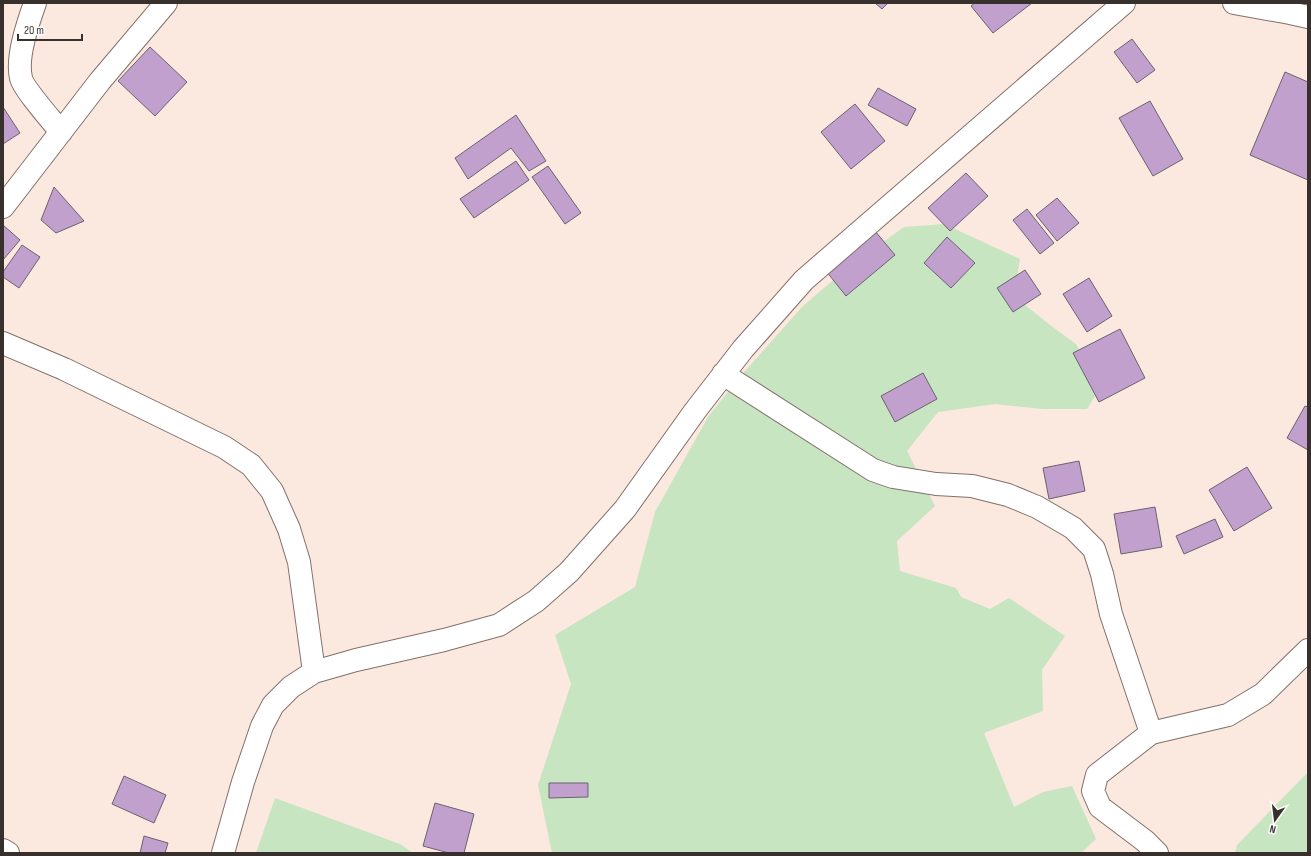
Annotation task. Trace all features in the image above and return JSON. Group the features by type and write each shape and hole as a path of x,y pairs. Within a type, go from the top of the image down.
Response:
{"street":[{"path":"35,3 29,21 20,61 21,79 33,97 61,132"},
{"path":"3,207 100,81 166,3"},
{"path":"223,853 243,782 262,726 274,705 291,687 314,672 356,660 444,640 499,625 536,602 569,572 625,509 723,374 804,280 1124,3"},
{"path":"1234,3 1308,17"},
{"path":"3,342 64,369 224,447 251,465 272,491 289,529 299,562 314,672"},
{"path":"723,374 873,470 893,478 936,484 972,486 1008,495 1037,507 1073,528 1094,549 1102,574 1111,614 1151,733"},
{"path":"1157,853 1145,841 1100,807 1093,791 1098,775 1151,733 1228,715 1263,694 1308,650"},
{"path":"3,850 8,853"}],"green space":[{"path":"944,224 1020,259 1014,296 1076,344 1100,388 1087,409 1043,409 995,404 938,412 907,451 935,506 897,541 900,571 956,588 961,597 990,609 1009,598 1065,636 1042,670 1043,711 984,733 1014,807 1043,792 1072,786 1096,839 1081,853 552,853 538,785 571,684 555,635 635,587 655,512 708,417 738,379 802,307 846,269 904,227"},
{"path":"1306,774 1308,774 1308,853 1235,853 1237,845"},
{"path":"275,798 400,844 413,853 256,853"}],"building":[{"path":"875,3 888,3 882,9"},
{"path":"975,3 1032,3 993,33 971,6"},
{"path":"1132,39 1155,70 1137,83 1114,52"},
{"path":"150,47 187,82 155,116 118,81"},
{"path":"1285,72 1308,82 1308,180 1250,155"},
{"path":"878,88 916,109 907,126 868,105"},
{"path":"1150,101 1183,159 1153,176 1119,118"},
{"path":"855,104 885,141 851,169 821,132"},
{"path":"3,107 20,133 3,144"},
{"path":"516,115 546,161 529,171 511,148 468,179 455,158"},
{"path":"516,161 529,180 474,218 460,199"},
{"path":"548,166 581,213 565,224 532,177"},
{"path":"966,173 988,196 950,231 928,208"},
{"path":"54,187 84,221 56,233 41,220"},
{"path":"1057,198 1079,223 1057,241 1036,215"},
{"path":"1027,209 1054,243 1040,254 1013,220"},
{"path":"3,225 20,240 3,260"},
{"path":"875,231 895,255 846,296 826,271"},
{"path":"947,237 975,263 951,288 924,263"},
{"path":"22,245 40,257 19,288 3,277 3,272"},
{"path":"1025,270 1041,294 1013,312 997,288"},
{"path":"1089,278 1112,316 1087,332 1063,294"},
{"path":"1120,329 1145,378 1099,402 1073,353"},
{"path":"923,373 937,399 895,422 881,396"},
{"path":"1305,406 1308,407 1308,450 1287,438"},
{"path":"1079,461 1085,491 1049,499 1043,468"},
{"path":"1247,467 1272,508 1234,531 1209,490"},
{"path":"1155,507 1162,547 1121,554 1114,514"},
{"path":"1215,519 1223,537 1184,554 1176,536"},
{"path":"124,776 166,795 154,823 112,804"},
{"path":"549,783 588,783 588,797 549,798"},
{"path":"435,803 474,814 464,853 449,853 423,846"},
{"path":"144,836 168,843 165,853 140,853"}]}
